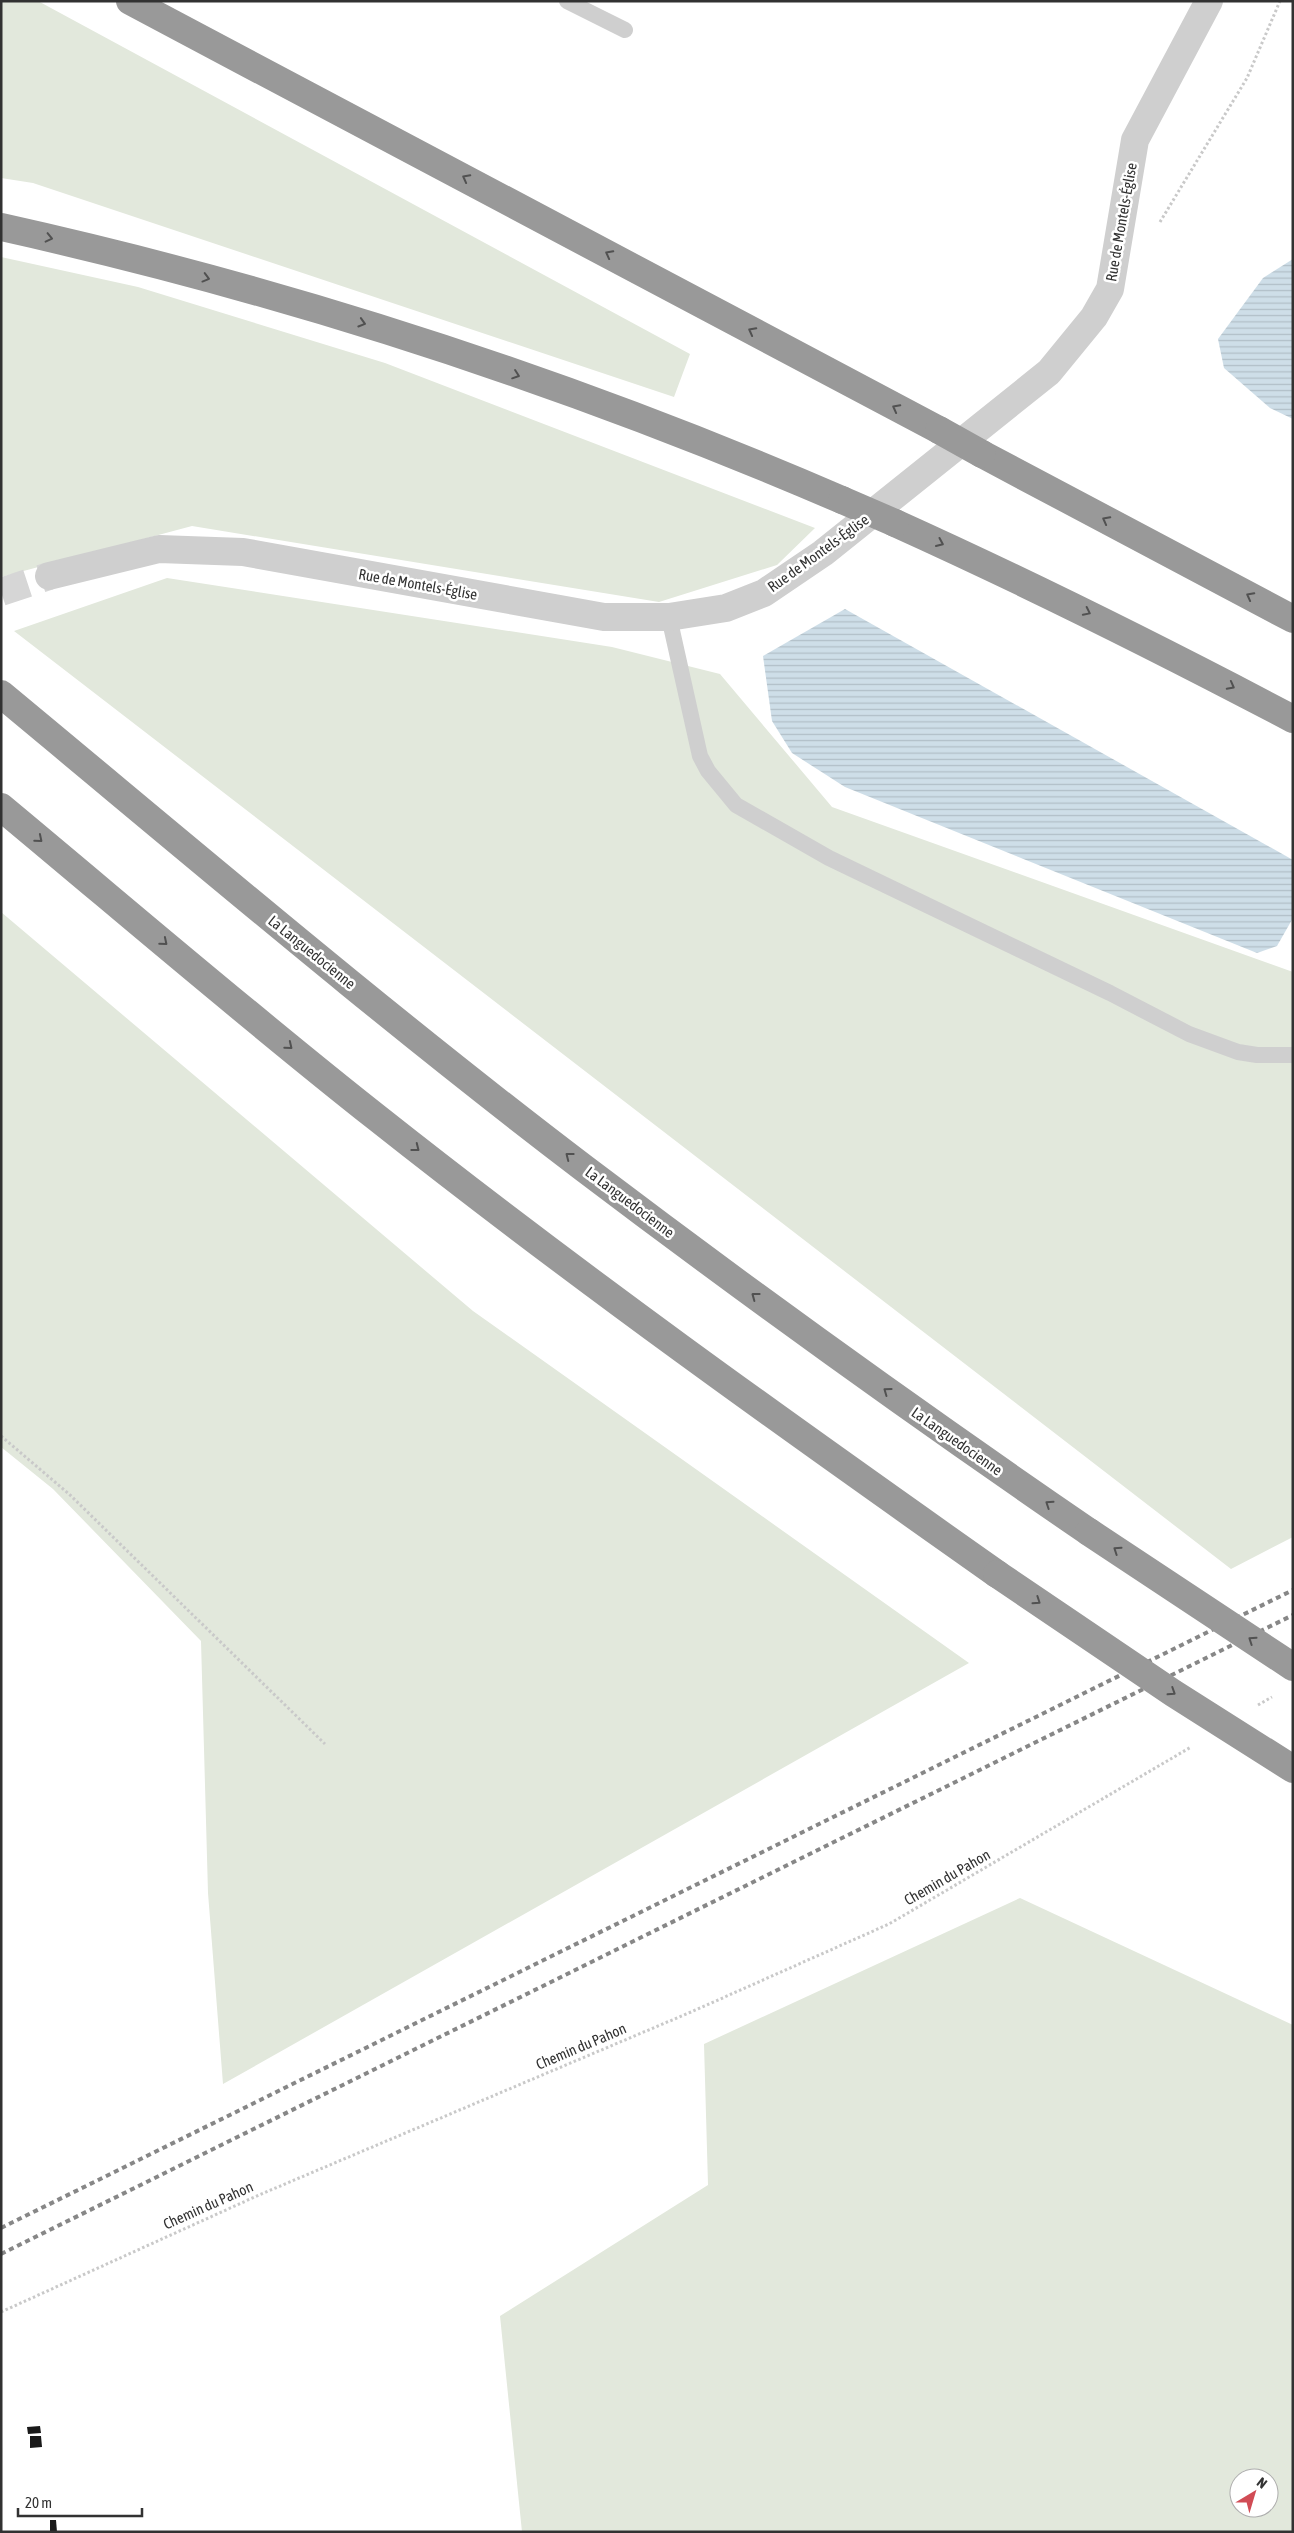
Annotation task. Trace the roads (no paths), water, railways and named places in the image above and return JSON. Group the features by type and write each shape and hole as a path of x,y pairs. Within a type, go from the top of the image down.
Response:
{"highway":[{"path":"130,1 1293,619"},
{"path":"1,227 127,257 366,324 625,412 752,461 1017,578 1158,648 1293,719"},
{"name":"La Languedocienne","path":"1,694 257,907 584,1168 934,1425 1089,1532 1293,1667"},
{"path":"1,807 375,1116 537,1242 801,1436 997,1574 1173,1693 1293,1769"}],"street":[{"name":"Rue de Montels-Église","path":"49,576 160,550 244,552 604,617 669,617 726,608 764,593 823,553 1049,372 1094,317 1110,289 1135,140 1209,1"}],"lane":[{"path":"567,1 625,30"},
{"path":"669,617 700,756 708,771 736,805 829,858 1110,993 1189,1034 1238,1052 1257,1056 1293,1055"}],"tunnel":[{"path":"1,592 49,576"}],"railway":[{"path":"1,2228 1293,1590"},
{"path":"1,2254 1293,1615"}]}
